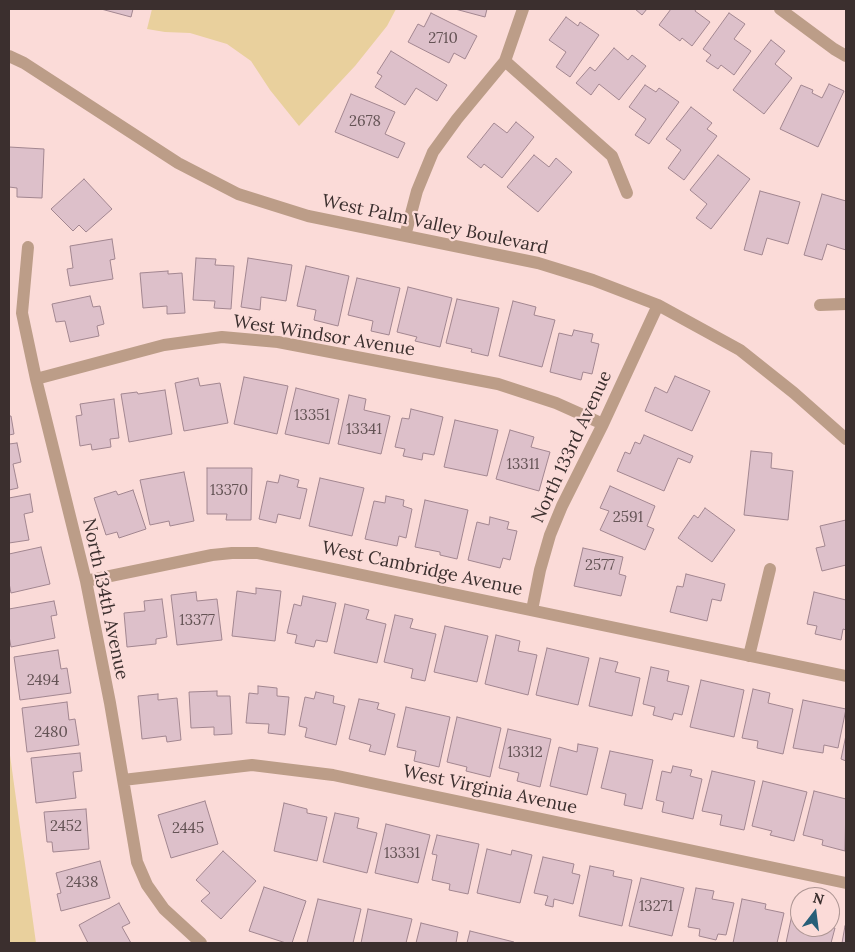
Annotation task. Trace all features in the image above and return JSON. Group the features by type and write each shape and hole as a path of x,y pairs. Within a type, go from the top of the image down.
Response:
{"street":[{"path":"405,236 417,191 433,152 505,61 523,9"},
{"path":"780,9 846,56"},
{"name":"West Palm Valley Boulevard","path":"9,56 24,63 178,163 238,194 308,216 538,263 593,280 658,305 740,350 794,393 846,439"},
{"path":"505,61 612,156 627,193"},
{"name":"North 134th Avenue","path":"28,247 22,313 36,379 86,581 110,703 137,862 147,885 164,909 199,942"},
{"path":"820,304 846,304"},
{"name":"North 133rd Avenue","path":"532,610 550,534 658,305"},
{"name":"West Windsor Avenue","path":"36,379 164,345 222,337 278,342 498,384 556,403 603,424"},
{"name":"West Cambridge Avenue","path":"86,581 212,555 257,553 846,676"},
{"path":"749,656 770,569"},
{"name":"West Virginia Avenue","path":"123,780 252,765 333,775 846,883"}],"shaded area":[{"path":"152,9 396,9 387,26 355,66 299,126 270,90 251,61 227,44 190,33 147,29"},
{"path":"9,748 36,943 9,943"}],"building":[{"path":"101,9 133,9 131,17"},
{"path":"455,9 487,9 485,17"},
{"path":"635,9 647,9 642,15"},
{"path":"671,9 696,9 695,11 710,22 692,46 682,38 680,41 659,25"},
{"path":"431,13 477,36 465,59 454,53 449,63 408,42 418,24 424,27"},
{"path":"729,13 745,24 734,39 751,51 734,75 721,65 718,69 706,61 711,55 703,49"},
{"path":"566,17 578,26 580,22 599,35 570,77 556,67 566,52 549,40"},
{"path":"771,40 785,51 775,64 792,78 764,114 733,90"},
{"path":"614,48 628,60 632,55 646,66 619,100 599,84 591,95 576,83 590,67 595,71"},
{"path":"391,51 447,85 437,101 416,88 405,105 375,87 382,76 377,73"},
{"path":"829,84 844,91 818,147 780,129 801,85 813,90 812,93 822,98"},
{"path":"645,85 656,92 659,88 679,102 649,144 635,135 646,119 629,107"},
{"path":"351,94 395,112 385,134 405,143 398,158 335,132"},
{"path":"691,107 712,123 707,129 717,136 684,180 668,168 681,150 666,139"},
{"path":"516,122 534,137 502,178 484,164 481,168 467,157 494,123 507,133"},
{"path":"9,147 44,149 42,198 17,197 17,188 9,187"},
{"path":"534,155 549,167 556,158 572,172 538,212 507,187"},
{"path":"718,155 750,179 711,229 696,218 707,204 690,190"},
{"path":"84,179 112,209 86,232 79,225 73,231 51,209"},
{"path":"760,191 800,202 788,244 767,238 762,255 744,250"},
{"path":"822,194 846,201 846,250 827,244 822,260 804,255"},
{"path":"112,239 115,259 110,260 113,279 70,286 67,269 73,268 70,246"},
{"path":"196,258 216,259 215,265 234,266 231,309 214,308 215,301 193,300"},
{"path":"248,258 292,265 286,301 261,297 260,310 241,307"},
{"path":"306,266 349,276 338,326 314,320 316,310 297,306"},
{"path":"168,271 168,274 182,273 185,313 167,314 167,306 143,308 140,273"},
{"path":"357,278 400,288 389,335 371,331 373,321 348,315"},
{"path":"408,287 452,298 440,347 415,341 417,337 397,332"},
{"path":"90,296 93,307 100,306 104,324 97,326 99,336 70,342 65,321 56,322 52,304"},
{"path":"457,299 499,308 488,356 471,352 472,349 446,343"},
{"path":"513,301 536,307 534,315 555,320 542,367 499,356"},
{"path":"574,330 593,334 591,342 599,344 592,374 583,372 581,380 550,372 559,333 572,336"},
{"path":"675,376 710,391 692,431 645,411 655,387 667,393"},
{"path":"244,377 288,386 277,434 234,424"},
{"path":"198,378 200,386 220,383 228,423 184,431 175,383"},
{"path":"296,388 339,399 329,444 285,434"},
{"path":"165,390 172,434 129,442 121,394 137,392 138,394"},
{"path":"349,395 366,399 364,410 390,416 381,454 338,444"},
{"path":"114,399 119,438 110,439 111,447 92,450 91,444 80,446 76,416 82,415 80,404"},
{"path":"411,409 443,417 434,455 423,453 422,460 403,456 405,449 395,447 402,418 409,419"},
{"path":"9,416 11,416 14,434 9,435"},
{"path":"455,420 498,430 487,476 444,467"},
{"path":"510,430 534,437 531,447 550,452 539,491 496,479"},
{"path":"644,435 693,456 690,463 678,458 664,491 617,471 625,452 630,454 635,442 640,444"},
{"path":"17,443 21,462 13,464 18,488 9,490 9,444"},
{"path":"751,451 772,453 771,468 793,471 788,520 744,515"},
{"path":"207,468 252,468 251,520 226,520 227,514 207,514"},
{"path":"184,472 194,521 170,526 169,521 150,525 140,480"},
{"path":"280,475 299,480 297,487 307,489 300,519 278,514 276,523 259,519 267,481 278,483"},
{"path":"320,478 364,488 352,536 309,526"},
{"path":"610,486 655,506 647,526 654,529 645,550 600,530 609,511 600,508"},
{"path":"133,490 146,529 119,538 117,532 106,535 94,498 116,491 118,495"},
{"path":"30,494 33,512 24,514 29,540 9,543 9,498"},
{"path":"386,496 404,500 403,506 412,509 406,538 399,536 397,546 365,539 374,501 385,503"},
{"path":"425,500 468,510 457,559 440,555 440,552 415,547"},
{"path":"705,508 735,530 712,562 678,538 694,515 698,518"},
{"path":"490,517 509,522 507,529 517,531 510,560 503,558 500,568 468,560 477,522 489,525"},
{"path":"846,520 846,565 822,571 816,548 825,546 820,526"},
{"path":"41,547 50,584 11,593 9,554"},
{"path":"583,548 623,557 619,574 626,576 621,596 574,586"},
{"path":"686,574 725,584 721,601 712,599 707,621 670,612 677,586 683,587"},
{"path":"256,588 281,591 275,641 232,636 237,591 256,594"},
{"path":"196,592 197,601 217,599 222,640 177,645 171,595"},
{"path":"814,592 846,600 846,630 843,629 841,640 815,634 817,626 807,624"},
{"path":"303,596 336,603 327,642 316,640 314,647 295,643 297,635 287,633 294,604 301,606"},
{"path":"162,599 167,637 156,639 156,644 127,647 124,613 145,611 144,601"},
{"path":"54,601 57,615 51,616 55,638 11,647 9,609"},
{"path":"345,604 369,610 366,619 386,624 377,663 334,653"},
{"path":"395,615 413,619 410,628 436,634 425,681 411,678 413,669 384,662"},
{"path":"445,626 488,636 477,682 434,672"},
{"path":"496,635 520,641 518,651 537,655 528,695 485,684"},
{"path":"547,648 589,658 578,705 536,695"},
{"path":"58,650 61,669 67,668 71,693 20,700 14,657"},
{"path":"600,658 618,662 615,672 640,678 632,716 589,706"},
{"path":"651,667 669,671 667,681 689,686 682,715 674,713 672,720 653,715 655,707 643,704"},
{"path":"701,680 744,690 734,737 690,727"},
{"path":"258,686 277,688 277,696 289,697 285,735 268,733 269,724 246,723 249,693 258,694"},
{"path":"753,689 770,693 768,703 793,709 783,754 757,748 758,741 742,738"},
{"path":"217,691 217,696 230,696 232,734 214,735 214,727 191,728 189,692"},
{"path":"316,692 334,696 333,703 345,706 336,745 305,737 307,728 299,726 305,697 314,699"},
{"path":"158,694 158,700 177,698 181,740 167,742 166,736 142,739 138,696"},
{"path":"359,699 379,703 377,709 395,714 385,755 369,751 371,745 349,739"},
{"path":"803,700 846,709 838,748 824,745 823,753 793,748"},
{"path":"67,702 69,720 75,719 79,745 27,752 22,708"},
{"path":"406,707 450,717 439,767 414,761 416,751 397,747"},
{"path":"457,717 501,728 490,777 466,771 467,767 447,762"},
{"path":"508,729 551,739 540,787 517,781 519,773 499,768"},
{"path":"846,735 846,761 841,759"},
{"path":"578,744 598,748 587,795 550,786 559,747 577,752"},
{"path":"610,751 653,760 642,809 624,805 626,794 601,788"},
{"path":"80,753 82,771 73,772 76,798 36,803 31,758"},
{"path":"673,766 692,770 690,776 702,779 693,819 662,812 664,802 656,800 662,771 671,773"},
{"path":"712,771 755,781 744,830 720,825 722,815 702,811"},
{"path":"763,781 807,792 794,841 770,835 772,831 752,826"},
{"path":"814,791 846,799 845,851 822,845 823,840 803,835"},
{"path":"205,801 218,844 171,858 158,815"},
{"path":"284,803 307,809 307,813 327,817 317,861 274,851"},
{"path":"86,809 89,849 53,852 52,842 47,842 44,812"},
{"path":"335,813 359,818 357,828 377,833 367,873 323,862"},
{"path":"386,824 430,835 418,883 375,873"},
{"path":"437,835 479,844 468,894 449,890 450,884 432,880 437,855 432,854"},
{"path":"487,849 511,855 512,850 532,855 520,903 477,893"},
{"path":"223,851 256,881 221,919 201,901 210,893 196,880"},
{"path":"543,857 574,864 572,873 580,875 573,904 554,899 553,907 545,905 548,896 534,893"},
{"path":"100,861 110,898 61,911 57,894 61,893 56,873"},
{"path":"590,866 614,871 613,876 632,880 622,926 579,916"},
{"path":"641,878 684,888 672,936 629,926"},
{"path":"264,887 306,901 292,943 286,943 249,931"},
{"path":"696,888 714,891 712,899 734,903 726,935 718,934 716,940 699,936 700,929 688,927"},
{"path":"318,899 361,909 353,943 307,943"},
{"path":"742,899 766,904 765,909 784,913 777,943 733,943"},
{"path":"119,903 130,923 122,927 131,943 88,943 79,925"},
{"path":"368,909 412,919 406,943 361,943"},
{"path":"421,923 458,932 456,943 416,943"},
{"path":"790,924 790,937 833,937 831,943 786,943"},
{"path":"845,926 846,943 842,943"},
{"path":"470,931 514,942 467,943"}]}
